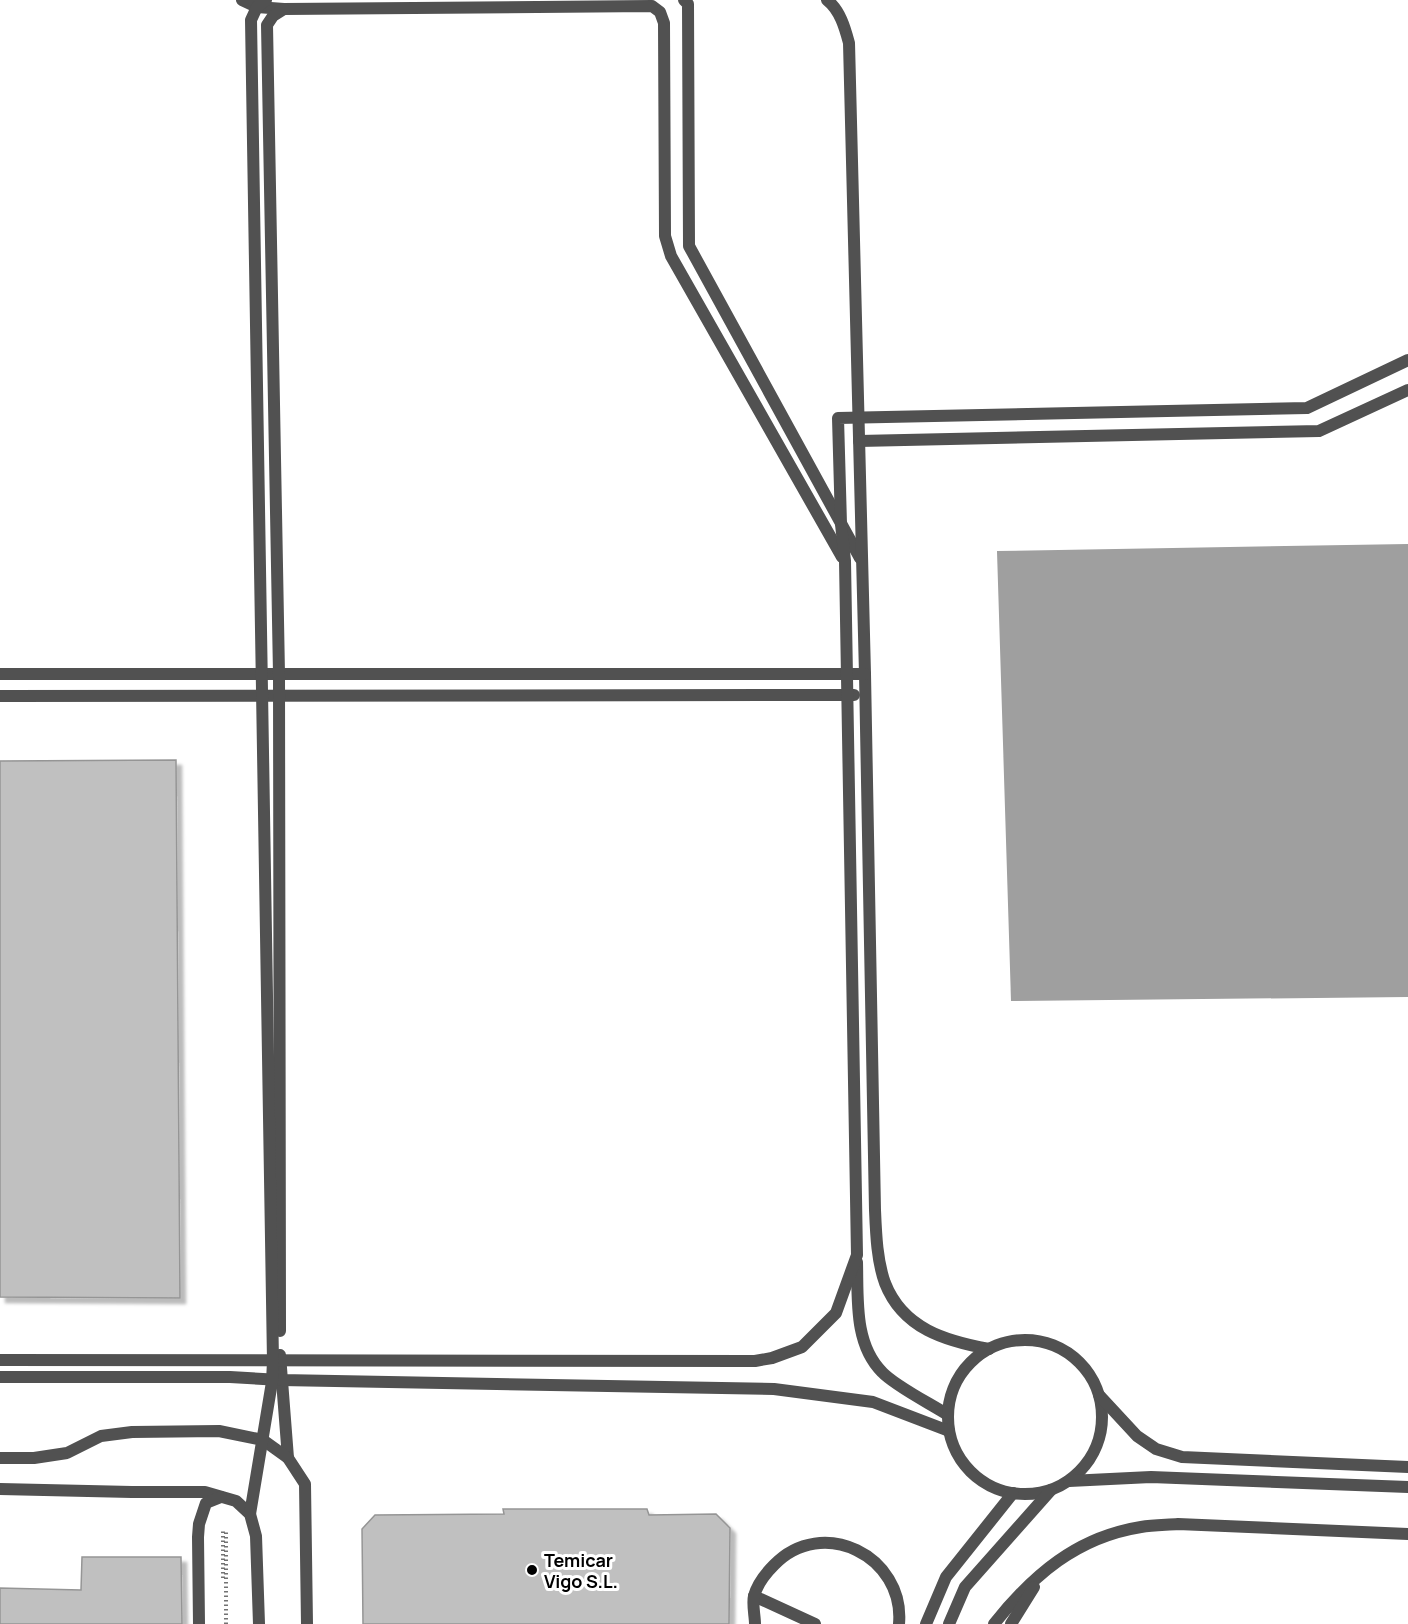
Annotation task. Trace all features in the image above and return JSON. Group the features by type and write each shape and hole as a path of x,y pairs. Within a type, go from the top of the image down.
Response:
{"lane":[{"path":"242,0 284,9 652,6 660,12 664,23 665,236 670,256 845,561"},
{"path":"684,0 688,4 689,246 862,562"},
{"path":"827,0 832,3 844,23 849,43 866,695 877,1246 885,1284 903,1312 922,1328 954,1343 989,1349"},
{"path":"261,3 251,20 261,696 276,1361"},
{"path":"284,9 273,16 267,26 279,674 276,1379 288,1458"},
{"path":"948,1415 884,1374 870,1359 860,1324 856,1255 845,561 841,524 838,418 1306,408 1408,360"},
{"path":"860,441 1319,431 1408,390"},
{"path":"0,675 865,674"},
{"path":"0,696 866,695"},
{"path":"0,1360 764,1359 802,1347 836,1313 856,1255"},
{"path":"1026,1340 1046,1342 1064,1350 1079,1362 1091,1377 1099,1395 1102,1414 1101,1433 1094,1452 1084,1468 1069,1481 1052,1490 1033,1494 1013,1493 995,1488 978,1478 964,1464 954,1447 949,1431 950,1398 963,1371 973,1360 989,1349 1007,1342 1026,1340"},
{"path":"0,1377 276,1379 774,1389 873,1402 949,1431"},
{"path":"259,1624 256,1536 250,1514 276,1379"},
{"path":"1099,1395 1137,1436 1156,1449 1182,1457 1408,1467"},
{"path":"0,1458 34,1458 67,1453 101,1436 132,1432 219,1431 263,1440 288,1458 305,1484 307,1624"},
{"path":"1069,1481 1151,1476 1408,1487"},
{"path":"0,1489 205,1492 236,1501 250,1514"},
{"path":"949,1624 965,1587 1052,1490"},
{"path":"926,1624 946,1576 1013,1493"},
{"path":"199,1624 199,1524 206,1503 221,1497"},
{"path":"994,1624 1013,1600 1044,1569 1104,1536 1141,1527 1178,1524 1408,1534"},
{"path":"755,1624 754,1596 765,1573 781,1557 801,1546 823,1543 846,1545 867,1555 884,1570 895,1590 900,1612 898,1624"},
{"path":"1011,1624 1044,1569"},
{"path":"754,1596 815,1624"}],"path":[{"path":"226,1533 226,1624"}],"shaded area":[{"path":"1408,544 1408,997 1011,1001 997,551"}],"building":[{"path":"176,760 180,1298 0,1297 0,761"},
{"path":"503,1509 647,1509 649,1515 716,1514 730,1528 729,1624 363,1624 362,1529 375,1515 504,1514"},
{"path":"82,1557 181,1557 182,1624 0,1624 0,1588 81,1590"}],"place":[{"name":"Temicar Vigo S.L.","path":"532,1570"}]}
